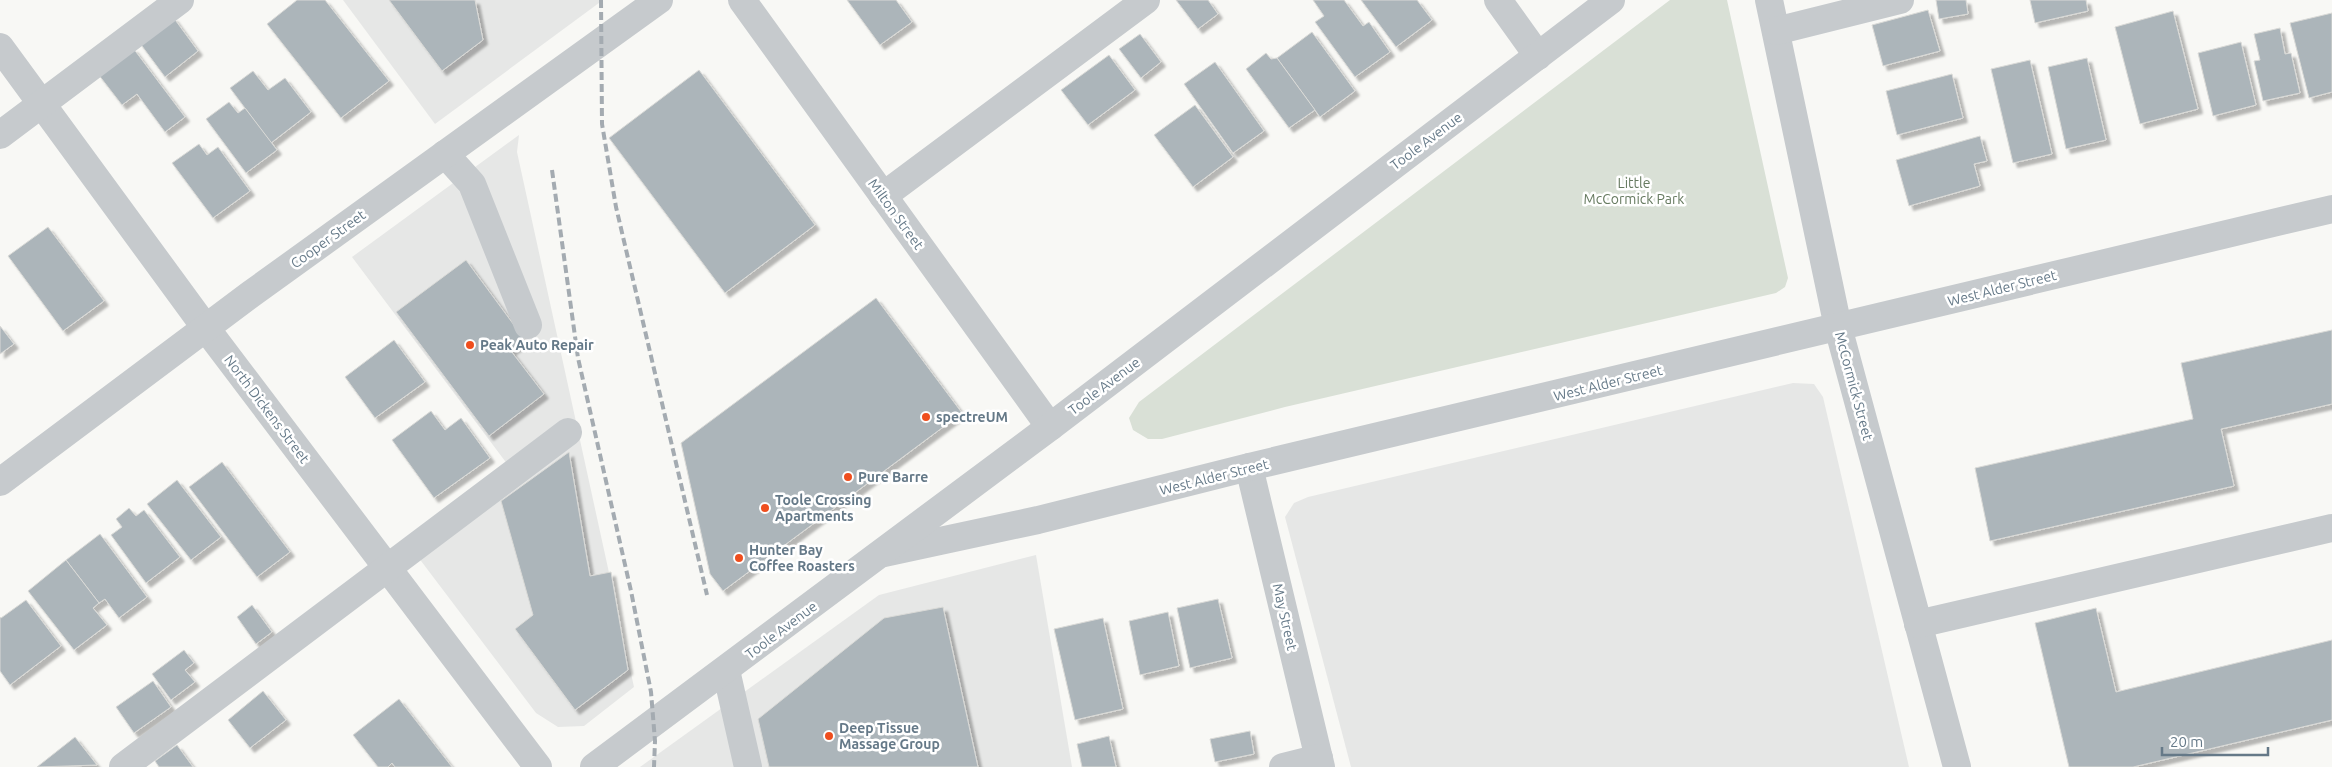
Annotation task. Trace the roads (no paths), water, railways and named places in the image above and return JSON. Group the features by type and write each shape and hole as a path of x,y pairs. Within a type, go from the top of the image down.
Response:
{"street":[{"path":"0,135 180,0"},
{"name":"Cooper Street","path":"0,482 205,328 658,0"},
{"name":"Milton Street","path":"742,0 1050,427"},
{"path":"883,196 1146,0"},
{"path":"1498,0 1538,56"},
{"name":"Toole Avenue","path":"594,767 884,553 1611,0"},
{"name":"McCormick Street","path":"1770,0 1838,328 1957,767"},
{"path":"1776,31 1900,0"},
{"name":"North Dickens Street","path":"0,47 40,105 205,328 538,767"},
{"path":"445,154 472,184 528,325"},
{"name":"West Alder Street","path":"884,553 1038,520 2332,209"},
{"path":"123,767 568,432"},
{"name":"May Street","path":"1249,468 1320,762"},
{"path":"1918,624 2332,528"},
{"path":"726,670 748,767"},
{"path":"1283,767 1320,762"}],"railway":[{"path":"601,0 602,124 616,207 707,595"},
{"path":"552,170 578,358 631,591 651,692 655,741 654,767"}],"place":[{"name":"Peak Auto Repair","path":"470,345"},
{"name":"spectreUM","path":"926,417"},
{"name":"Pure Barre","path":"848,477"},
{"name":"Toole Crossing Apartments","path":"765,508"},
{"name":"Hunter Bay Coffee Roasters","path":"739,558"},
{"name":"Deep Tissue Massage Group","path":"829,736"}],"park label":[{"name":"Little McCormick Park","path":"1634,192"}]}
